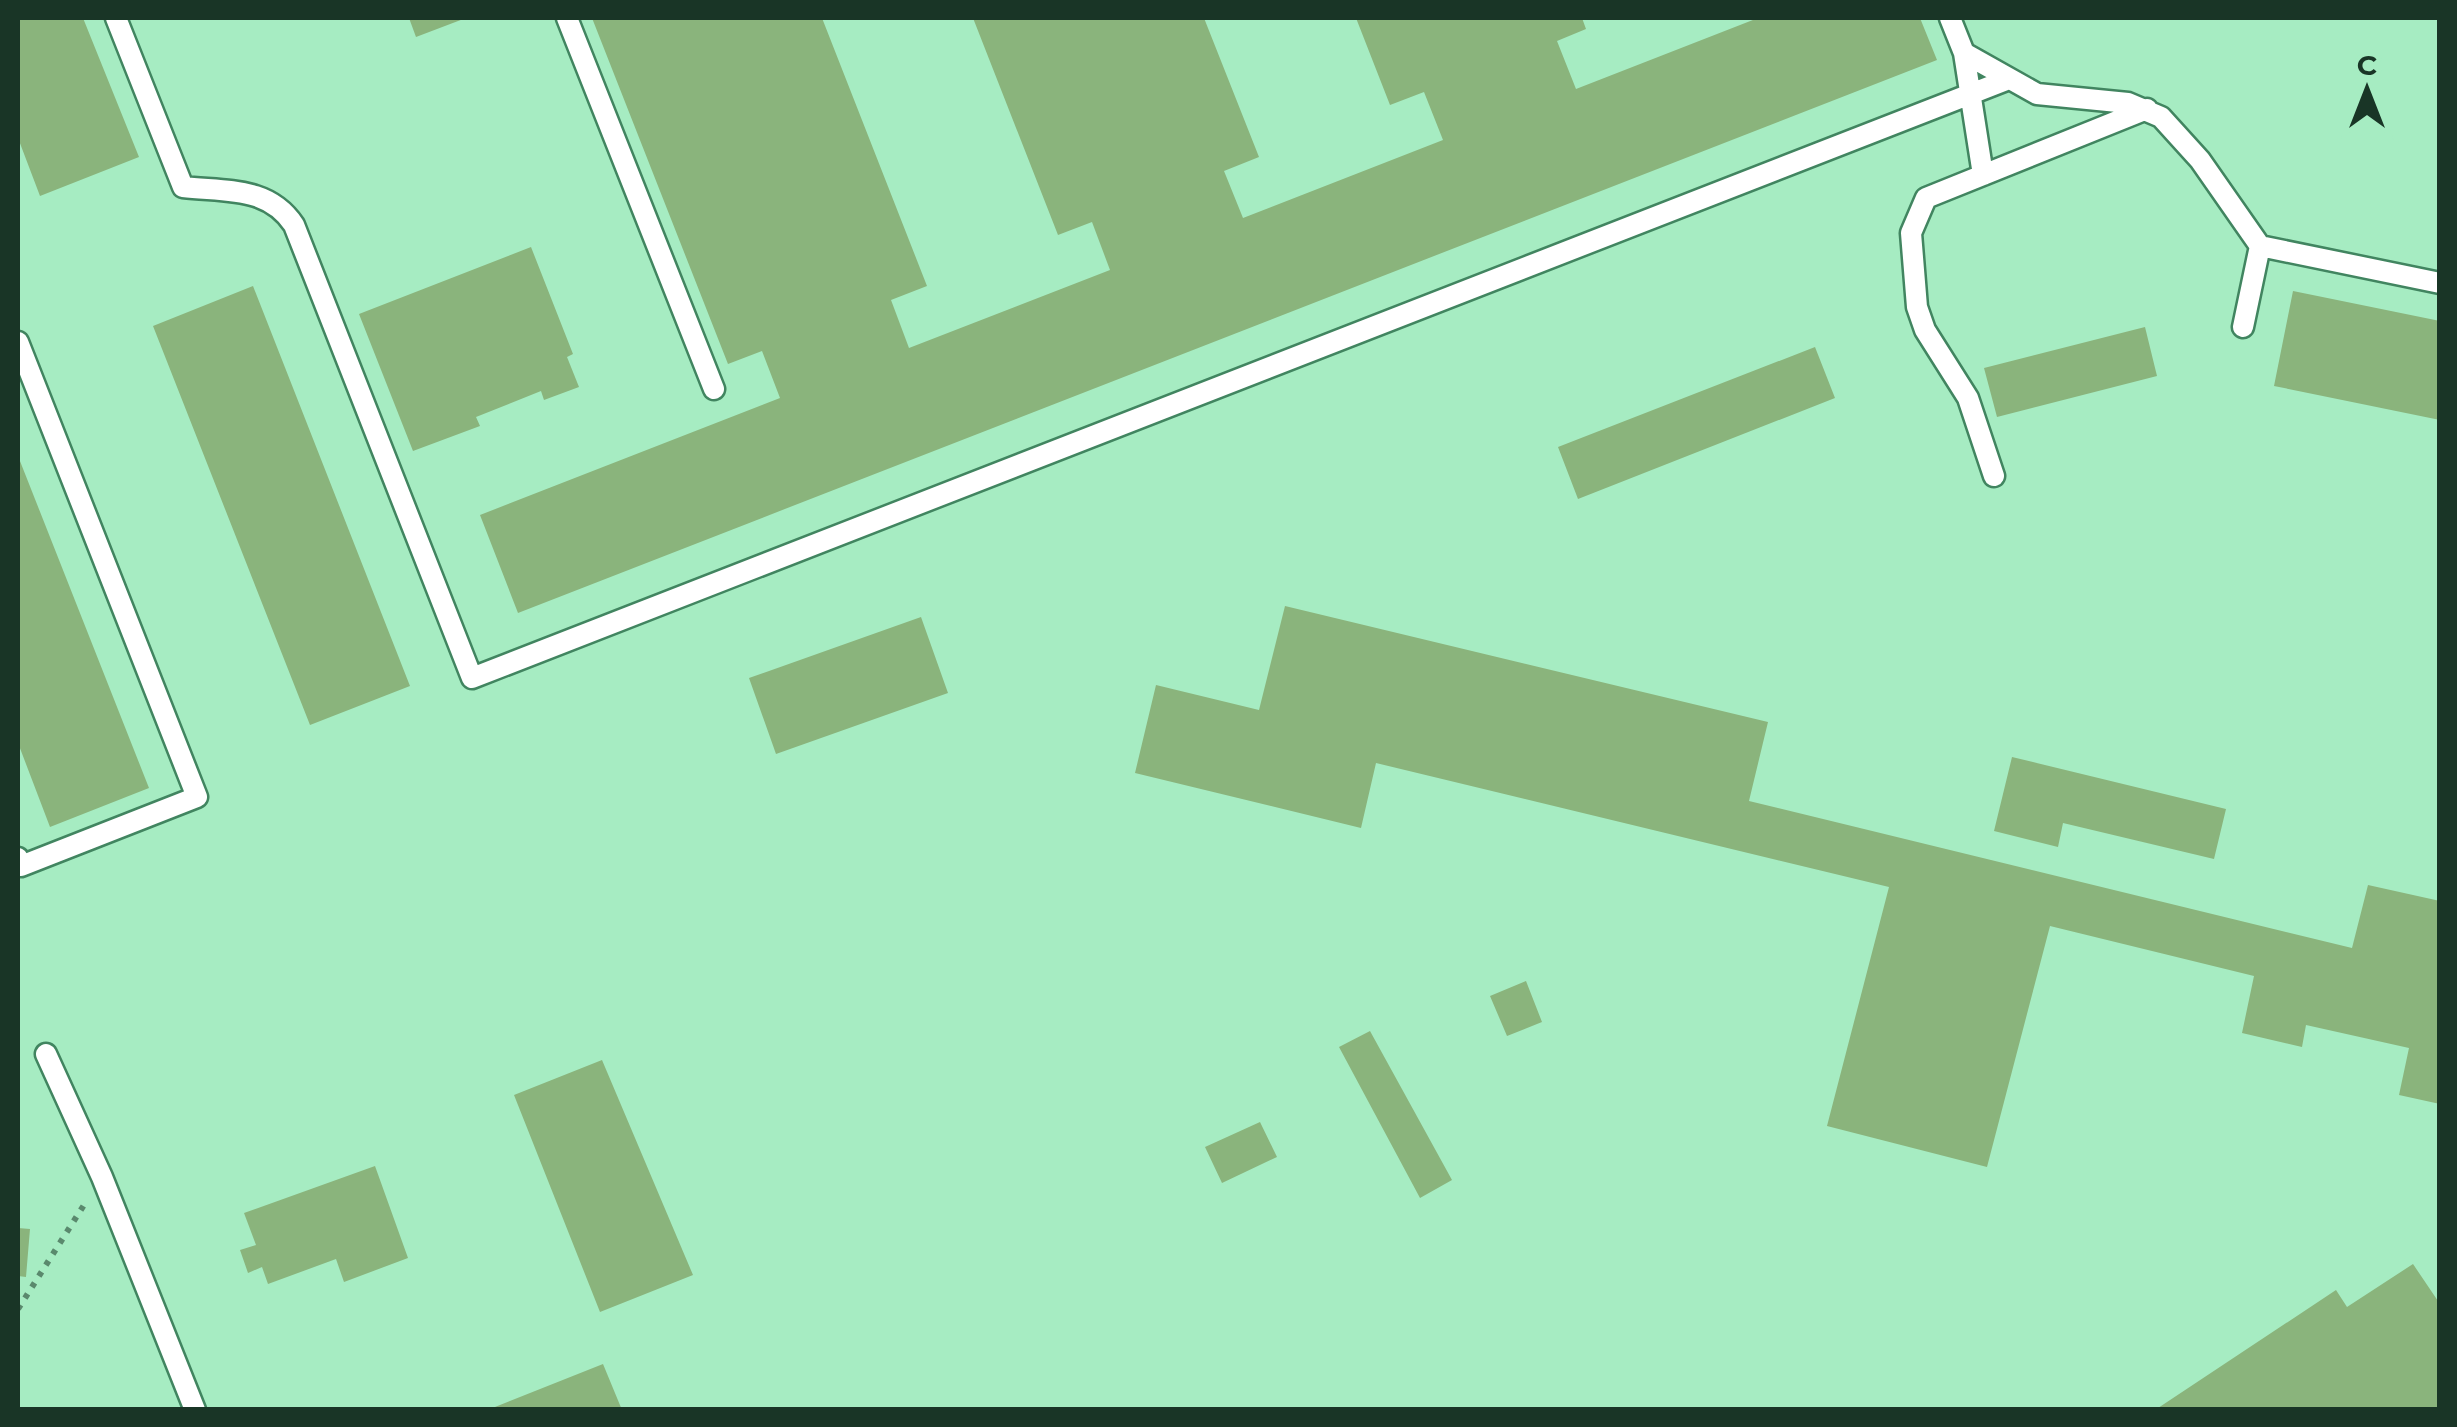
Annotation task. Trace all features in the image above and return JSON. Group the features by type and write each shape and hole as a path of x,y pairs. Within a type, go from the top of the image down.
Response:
{"lane":[{"path":"116,18 183,187 261,196 284,210 294,226 472,678 2009,79"},
{"path":"567,18 714,389"},
{"path":"1950,18 1964,53 1982,175"},
{"path":"1964,53 2037,94 2146,109 2170,125 2200,160 2260,246 2440,283"},
{"path":"1994,476 1968,398 1917,307 1911,232 1926,198 2146,109"},
{"path":"2243,327 2260,246"},
{"path":"18,342 196,797 20,866 18,858"},
{"path":"46,1054 102,1177 195,1410"}],"path":[{"path":"18,1309 102,1177"}],"building":[{"path":"18,18 83,18 139,157 40,196 18,138"},
{"path":"409,18 466,18 416,37"},
{"path":"592,18 822,18 927,286 891,300 909,348 1110,270 1092,222 1058,235 973,18 1204,18 1259,157 1224,171 1243,218 1443,140 1424,92 1390,105 1356,18 1582,18 1586,29 1557,41 1576,89 1758,18 1920,18 1937,60 518,613 480,515 780,398 762,351 728,364"},
{"path":"531,247 573,354 567,357 579,387 544,400 541,391 476,417 480,426 413,451 359,314"},
{"path":"253,286 410,686 310,725 153,326"},
{"path":"2293,291 2440,321 2440,420 2274,386"},
{"path":"2145,327 2157,376 1997,417 1984,368"},
{"path":"1815,347 1835,398 1578,499 1558,447"},
{"path":"18,456 149,788 50,827 18,743"},
{"path":"1285,606 1768,722 1749,801 2352,948 2368,885 2440,901 2440,1104 2399,1095 2409,1048 2306,1025 2302,1047 2242,1033 2254,976 2050,926 1987,1167 1827,1126 1889,887 1376,763 1361,828 1135,773 1156,685 1259,710"},
{"path":"921,617 948,693 776,754 749,678"},
{"path":"2012,757 2226,809 2214,859 2063,823 2058,847 1994,831"},
{"path":"1526,981 1542,1022 1507,1036 1490,996"},
{"path":"1370,1031 1452,1180 1420,1198 1339,1047"},
{"path":"602,1060 693,1275 600,1312 514,1095"},
{"path":"1260,1122 1277,1157 1222,1183 1205,1147"},
{"path":"375,1166 408,1258 344,1282 336,1259 268,1284 262,1267 248,1273 240,1250 256,1245 244,1213"},
{"path":"18,1228 30,1229 26,1277 18,1276"},
{"path":"2413,1264 2440,1304 2440,1410 2155,1410 2336,1290 2347,1307"},
{"path":"603,1364 622,1410 490,1410 490,1409"}]}
